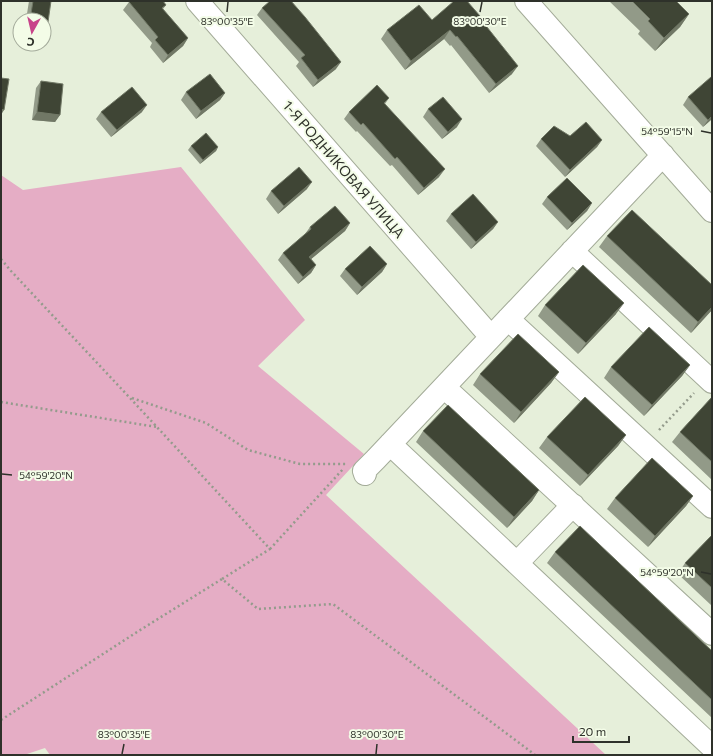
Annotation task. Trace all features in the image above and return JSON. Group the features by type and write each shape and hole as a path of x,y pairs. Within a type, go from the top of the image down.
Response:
{"street":[{"name":"1-Я РОДНИКОВАЯ УЛИЦА","path":"197,1 491,337"},
{"path":"526,1 712,211"},
{"path":"365,472 663,155"},
{"path":"572,251 710,380"},
{"path":"508,319 712,507"},
{"path":"444,387 712,634"},
{"path":"390,444 712,747"},
{"path":"517,563 573,505"}],"path":[{"path":"1,259 270,549"},
{"path":"645,445 710,380"},
{"path":"1,720 137,632 270,549 347,464 300,464 248,450 206,423 130,398"},
{"path":"1,402 158,427"},
{"path":"222,579 258,609 333,604 535,755"}],"shaded area":[{"path":"181,167 305,320 258,366 364,454 326,495 606,755 50,755 45,748 24,755 1,755 1,175 23,190"}],"building":[{"path":"33,1 51,1 49,12 31,12"},
{"path":"163,1 166,5 162,8 188,38 168,55 155,40 158,37 129,2"},
{"path":"270,1 291,1 341,62 318,80 301,58 305,55 262,8"},
{"path":"454,1 467,1 518,66 496,84 457,36 456,37 450,30 411,61 387,30 419,5 432,20"},
{"path":"632,1 676,1 689,14 664,38 648,21 650,19"},
{"path":"210,74 225,93 201,111 186,92"},
{"path":"711,77 712,116 708,120 688,97"},
{"path":"1,78 9,79 4,110 1,109"},
{"path":"41,81 63,84 60,115 37,112"},
{"path":"377,85 389,98 384,103 445,169 424,188 397,157 395,159 363,123 361,125 349,112"},
{"path":"132,87 147,105 117,130 101,112"},
{"path":"443,97 462,119 448,132 428,109"},
{"path":"586,122 602,140 570,170 541,139 554,126 570,136"},
{"path":"206,133 218,147 203,160 191,146"},
{"path":"299,167 312,182 284,206 271,191"},
{"path":"567,178 592,203 572,223 547,197"},
{"path":"473,194 498,222 476,242 451,214"},
{"path":"335,206 350,223 309,257 316,265 303,277 283,253"},
{"path":"632,210 712,285 712,307 698,322 607,236"},
{"path":"370,246 387,264 362,287 345,269"},
{"path":"583,265 624,303 586,343 545,305"},
{"path":"649,327 690,365 652,405 611,367"},
{"path":"518,334 559,372 521,412 480,374"},
{"path":"585,397 626,435 588,475 547,437"},
{"path":"712,397 712,462 680,432"},
{"path":"448,405 539,490 514,517 423,431"},
{"path":"652,458 693,496 655,536 615,498"},
{"path":"580,526 712,651 712,700 555,552"},
{"path":"712,535 712,588 685,563"}]}
